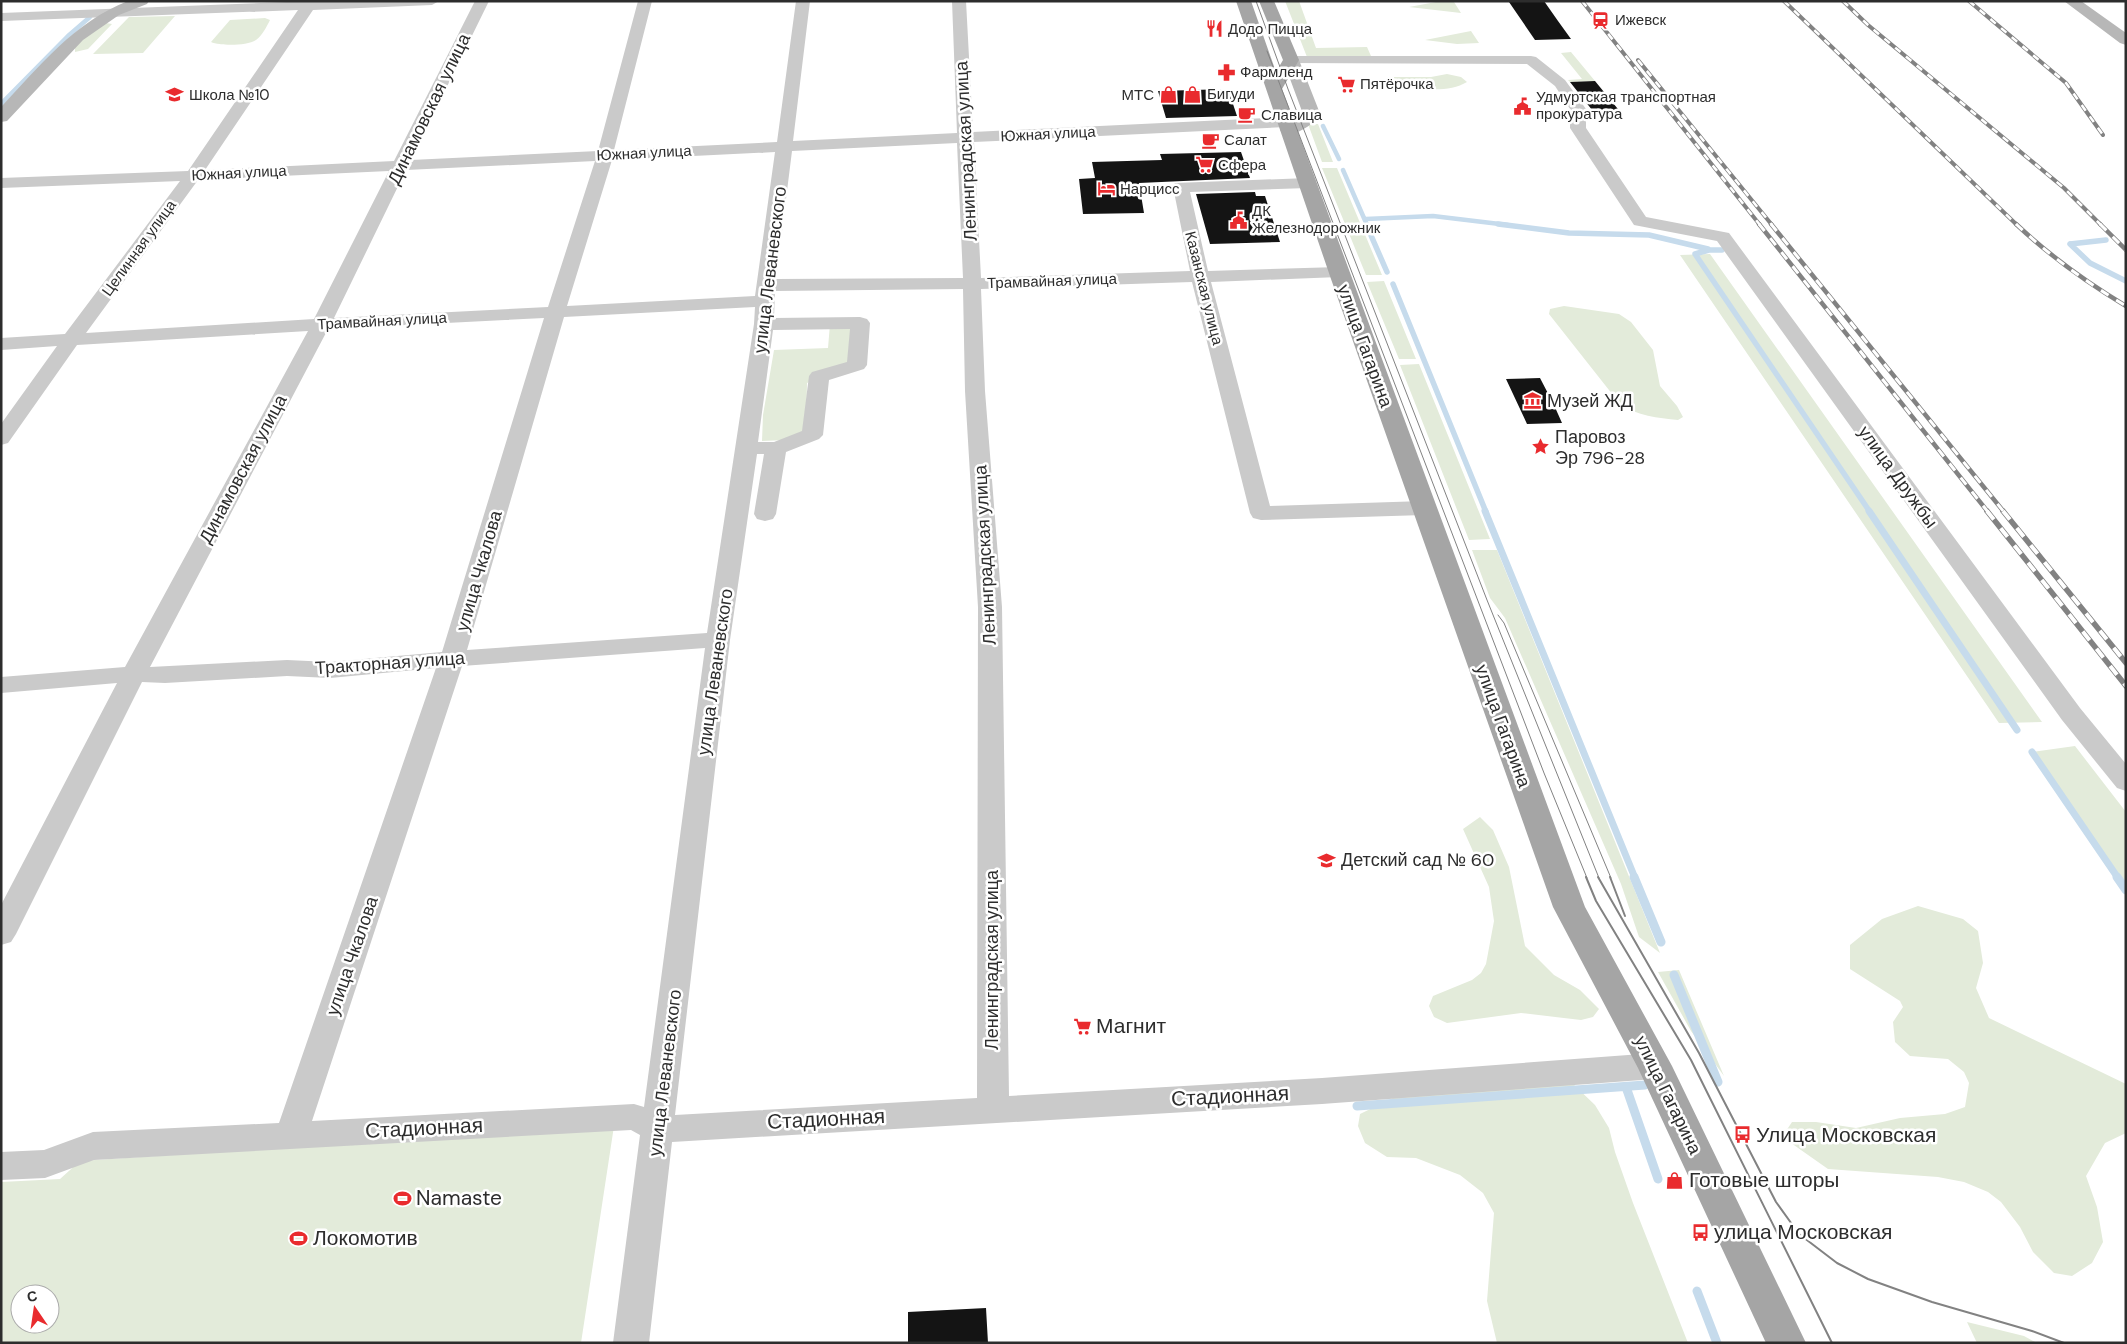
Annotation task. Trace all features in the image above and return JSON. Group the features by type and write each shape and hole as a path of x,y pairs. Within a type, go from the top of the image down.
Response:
{"main road":[{"name":"улица Гагарина","path":"1243,1 1338,272 1569,907 1655,1066 1786,1343"},
{"path":"1266,1 1291,60 1278,84 1274,87"}],"street":[{"path":"1,117 77,37 114,12 142,1"},
{"path":"1,17 432,1"},
{"name":"Динамовская улица","path":"1,934 134,674 321,324 482,1"},
{"name":"улица Чкалова","path":"291,1134 452,659 556,311 605,155 645,1"},
{"name":"улица Леваневского","path":"631,1343 718,640 747,448 803,1"},
{"name":"Ленинградская улица","path":"959,1 975,391 990,607 993,1110"},
{"path":"2071,1 2126,40"},
{"name":"Целинная улица","path":"1,439 192,175 308,6"},
{"path":"1287,126 1312,116 1291,60"},
{"name":"улица Дружбы","path":"1291,60 1531,60 1560,83 1578,109 1578,128 1640,221 1723,237 2071,714 2126,782"},
{"name":"Южная улица","path":"1,183 964,138 1287,126"},
{"name":"Казанская улица","path":"1308,183 1180,187 1200,276 1261,513 1424,508"},
{"name":"Трамвайная улица","path":"1,344 556,311 764,303 972,283 1338,272"},
{"path":"747,448 776,448 812,435 819,376 858,365 860,323 764,303"},
{"path":"765,514 776,448"},
{"name":"Тракторная улица","path":"1,685 134,674 165,675 287,668 330,670 452,659 718,640"},
{"name":"Стадионная","path":"1,1166 45,1164 93,1146 291,1134 634,1117 658,1129 1322,1091 1655,1066"}],"green space":[{"path":"1285,1 1299,1 1316,48 1367,47 1371,56 1307,57"},
{"path":"1436,2 1454,2 1461,13 1409,7"},
{"path":"175,16 143,53 93,54 129,17"},
{"path":"265,18 270,20 266,28 252,42 234,45 211,42 230,20"},
{"path":"106,23 112,24 88,49 75,52 75,47 97,26"},
{"path":"1471,31 1479,43 1457,44 1425,40"},
{"path":"1571,52 1595,81 1570,82 1568,80 1582,79 1561,53"},
{"path":"1447,74 1461,77 1467,82 1459,86 1441,89 1411,87 1394,83 1394,77 1431,77"},
{"path":"1308,124 1318,124 1333,162 1322,162"},
{"path":"1322,168 1337,168 1382,275 1366,275"},
{"path":"1710,254 2042,722 1999,723 1680,255"},
{"path":"1384,281 1416,359 1399,359 1367,282"},
{"path":"1564,306 1619,314 1631,322 1653,350 1660,386 1677,406 1683,417 1678,420 1648,416 1620,404 1549,314 1550,309"},
{"path":"830,324 853,325 850,365 807,383 806,433 785,440 762,441 763,415 774,350 828,348"},
{"path":"1419,364 1490,539 1469,540 1400,365"},
{"path":"1472,550 1497,550 1660,953 1639,937 1621,884 1505,618 1490,598"},
{"path":"2075,746 2126,812 2126,890 2032,752"},
{"path":"1480,817 1493,830 1509,867 1525,946 1554,975 1580,990 1599,1009 1593,1017 1581,1020 1521,1013 1447,1023 1434,1017 1429,1006 1433,996 1472,980 1481,973 1486,964 1494,921 1489,887 1463,829"},
{"path":"1918,906 1963,919 1978,931 1983,963 1976,988 1989,1018 2126,1084 2126,1133 2105,1143 2086,1176 2097,1207 2103,1242 2092,1263 2072,1276 2054,1273 2033,1252 2020,1227 2001,1202 1988,1192 1964,1182 1938,1177 1828,1169 1791,1143 1786,1131 1792,1122 1816,1122 1856,1128 1900,1118 1945,1114 1965,1107 1969,1083 1964,1072 1948,1059 1910,1056 1895,1042 1893,1022 1903,1007 1900,1001 1850,969 1850,945 1882,919"},
{"path":"1679,970 1724,1076 1691,1031 1658,972"},
{"path":"1570,1081 1595,1105 1609,1128 1615,1152 1633,1203 1688,1343 1497,1343 1487,1301 1494,1213 1483,1193 1460,1175 1416,1158 1387,1157 1365,1143 1358,1126 1360,1114 1395,1097"},
{"name":"Локомотив","path":"614,1126 581,1343 1,1343 1,1182 60,1179 80,1161"},
{"path":"1967,1322 2024,1336 2037,1343 1977,1343"}],"building":[{"name":"Ижевск","path":"1544,1 1571,39 1535,40 1509,2"},
{"path":"1595,81 1622,114 1596,115 1570,82"},
{"name":"Сфера","path":"1228,89 1237,116 1166,118 1158,91"},
{"path":"1241,152 1250,178 1139,183 1144,213 1083,214 1079,179 1095,178 1092,162 1162,160 1160,154"},
{"name":"ДК Железнодорожник","path":"1255,192 1256,196 1265,196 1280,242 1210,244 1196,194"},
{"name":"Музей ЖД","path":"1540,378 1562,423 1527,424 1506,379"},
{"path":"986,1308 988,1343 908,1343 908,1312"}],"waterway":[{"path":"1,104 68,36 90,17"},
{"path":"1323,126 1339,159"},
{"path":"1343,170 1367,225"},
{"path":"1366,219 1433,216 1508,225"},
{"path":"1366,224 1387,272"},
{"path":"1498,224 1569,233 1649,235 1708,249"},
{"path":"2106,240 2070,244 2090,263 2126,281"},
{"path":"1722,250 1709,250 1695,254 1870,512"},
{"path":"1393,284 1486,512"},
{"path":"1485,511 1635,878"},
{"path":"1869,511 2017,730"},
{"path":"2032,752 2118,878"},
{"path":"1634,877 1661,942"},
{"path":"2117,877 2126,890"},
{"path":"1674,975 1718,1082"},
{"path":"1357,1106 1645,1085"},
{"path":"1626,1087 1658,1179"},
{"path":"1697,1291 1717,1343"}],"tram line":[{"path":"1256,1 1288,89 1487,600 1599,878"},
{"path":"1267,51 1544,773 1587,878"},
{"path":"1498,615 1504,623 1611,878"},
{"path":"1586,877 1596,901 1691,1060 1832,1343"},
{"path":"1598,877 1699,1053 1776,1202 1799,1234 1837,1263 1868,1279 1932,1302 2032,1331 2064,1343"},
{"path":"1610,877 1625,916"}],"railway":[{"path":"1582,1 1760,225"},
{"path":"1784,1 2017,225"},
{"path":"1843,1 1868,25 2064,188 2126,250"},
{"path":"1969,1 2066,83 2103,135"},
{"path":"1638,60 1772,225"},
{"path":"1759,224 1988,512"},
{"path":"1771,224 2004,512"},
{"path":"2016,224 2069,268 2126,306"},
{"path":"1987,511 2126,686"},
{"path":"2003,511 2126,663"}],"place":[{"name":"Ижевск","path":"1601,20"},
{"name":"Додо Пицца","path":"1214,29"},
{"name":"Фармленд","path":"1226,72"},
{"name":"Пятёрочка","path":"1346,84"},
{"name":"Бигуди","path":"1193,94"},
{"name":"Школа №10","path":"175,95"},
{"name":"МТС","path":"1168,95"},
{"name":"Удмуртская транспортная прокуратура","path":"1522,106"},
{"name":"Славица","path":"1247,115"},
{"name":"Салат","path":"1210,140"},
{"name":"Сфера","path":"1204,165"},
{"name":"Нарцисс","path":"1106,189"},
{"name":"ДК Железнодорожник","path":"1238,220"},
{"name":"Музей ЖД","path":"1533,401"},
{"name":"Паровоз Эр 796-28","path":"1541,447"},
{"name":"Детский сад № 60","path":"1327,860"},
{"name":"Магнит","path":"1082,1026"},
{"name":"Улица Московская","path":"1742,1135"},
{"name":"Готовые шторы","path":"1675,1180"},
{"name":"Namaste","path":"402,1198"},
{"name":"улица Московская","path":"1700,1232"},
{"name":"Локомотив","path":"299,1238"}]}
